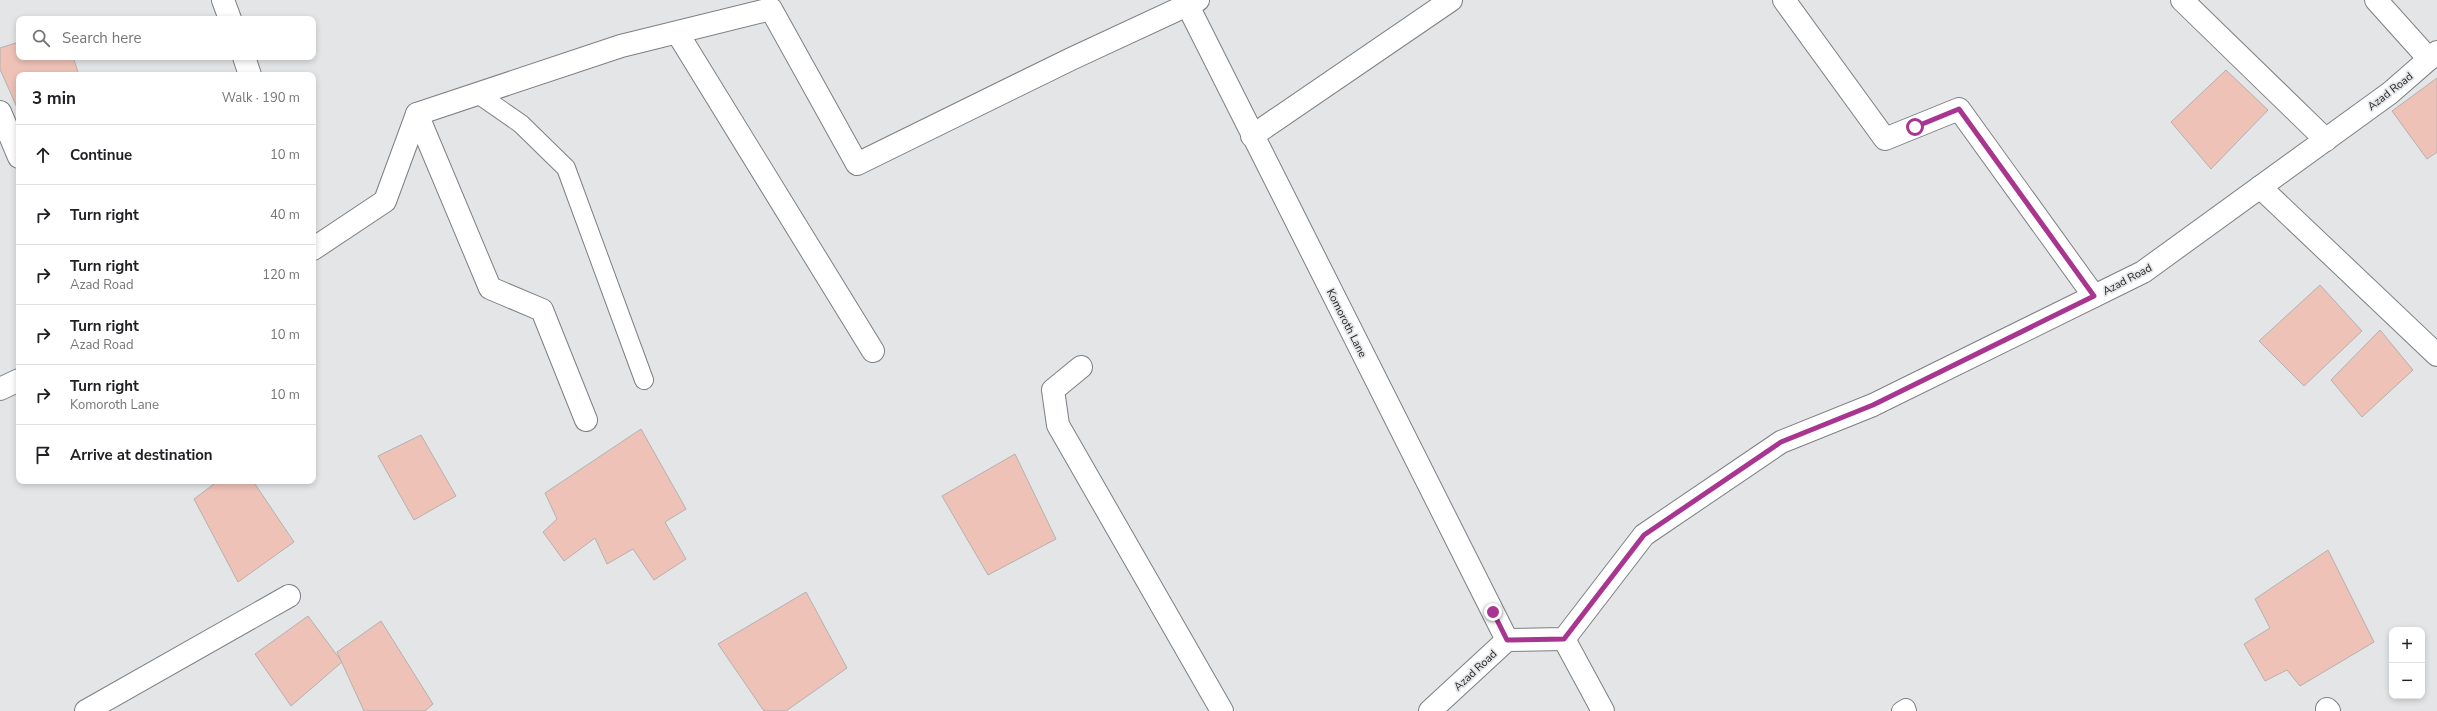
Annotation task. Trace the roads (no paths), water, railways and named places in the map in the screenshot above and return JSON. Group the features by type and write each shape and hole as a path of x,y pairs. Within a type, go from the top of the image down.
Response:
{"street":[{"path":"223,0 229,16"},
{"path":"1252,136 1451,0"},
{"path":"1784,0 1885,139 1959,109 2094,296"},
{"path":"2182,0 2326,140"},
{"path":"2376,0 2433,56"},
{"path":"417,114 621,46 678,34 771,9 857,164 1073,58 1193,3"},
{"name":"Komoroth Lane","path":"1193,3 1252,136 1507,640"},
{"path":"678,34 873,351"},
{"name":"Azad Road","path":"1564,639 1644,535 1781,442 1873,405 2143,272 2390,93 2433,56"},
{"path":"245,60 249,72"},
{"path":"0,112 16,150"},
{"path":"316,246 384,201 417,114"},
{"path":"417,114 490,288 542,310 586,420"},
{"path":"2260,187 2437,355"},
{"path":"1081,367 1053,390 1058,425 1222,711"},
{"path":"0,389 16,381"},
{"path":"86,711 289,596"},
{"path":"1507,640 1564,639 1603,711"},
{"name":"Azad Road","path":"1430,711 1507,640"}],"lane":[{"path":"478,94 521,124 566,168 644,380"},
{"path":"1901,711 1906,708 1907,711"}]}
